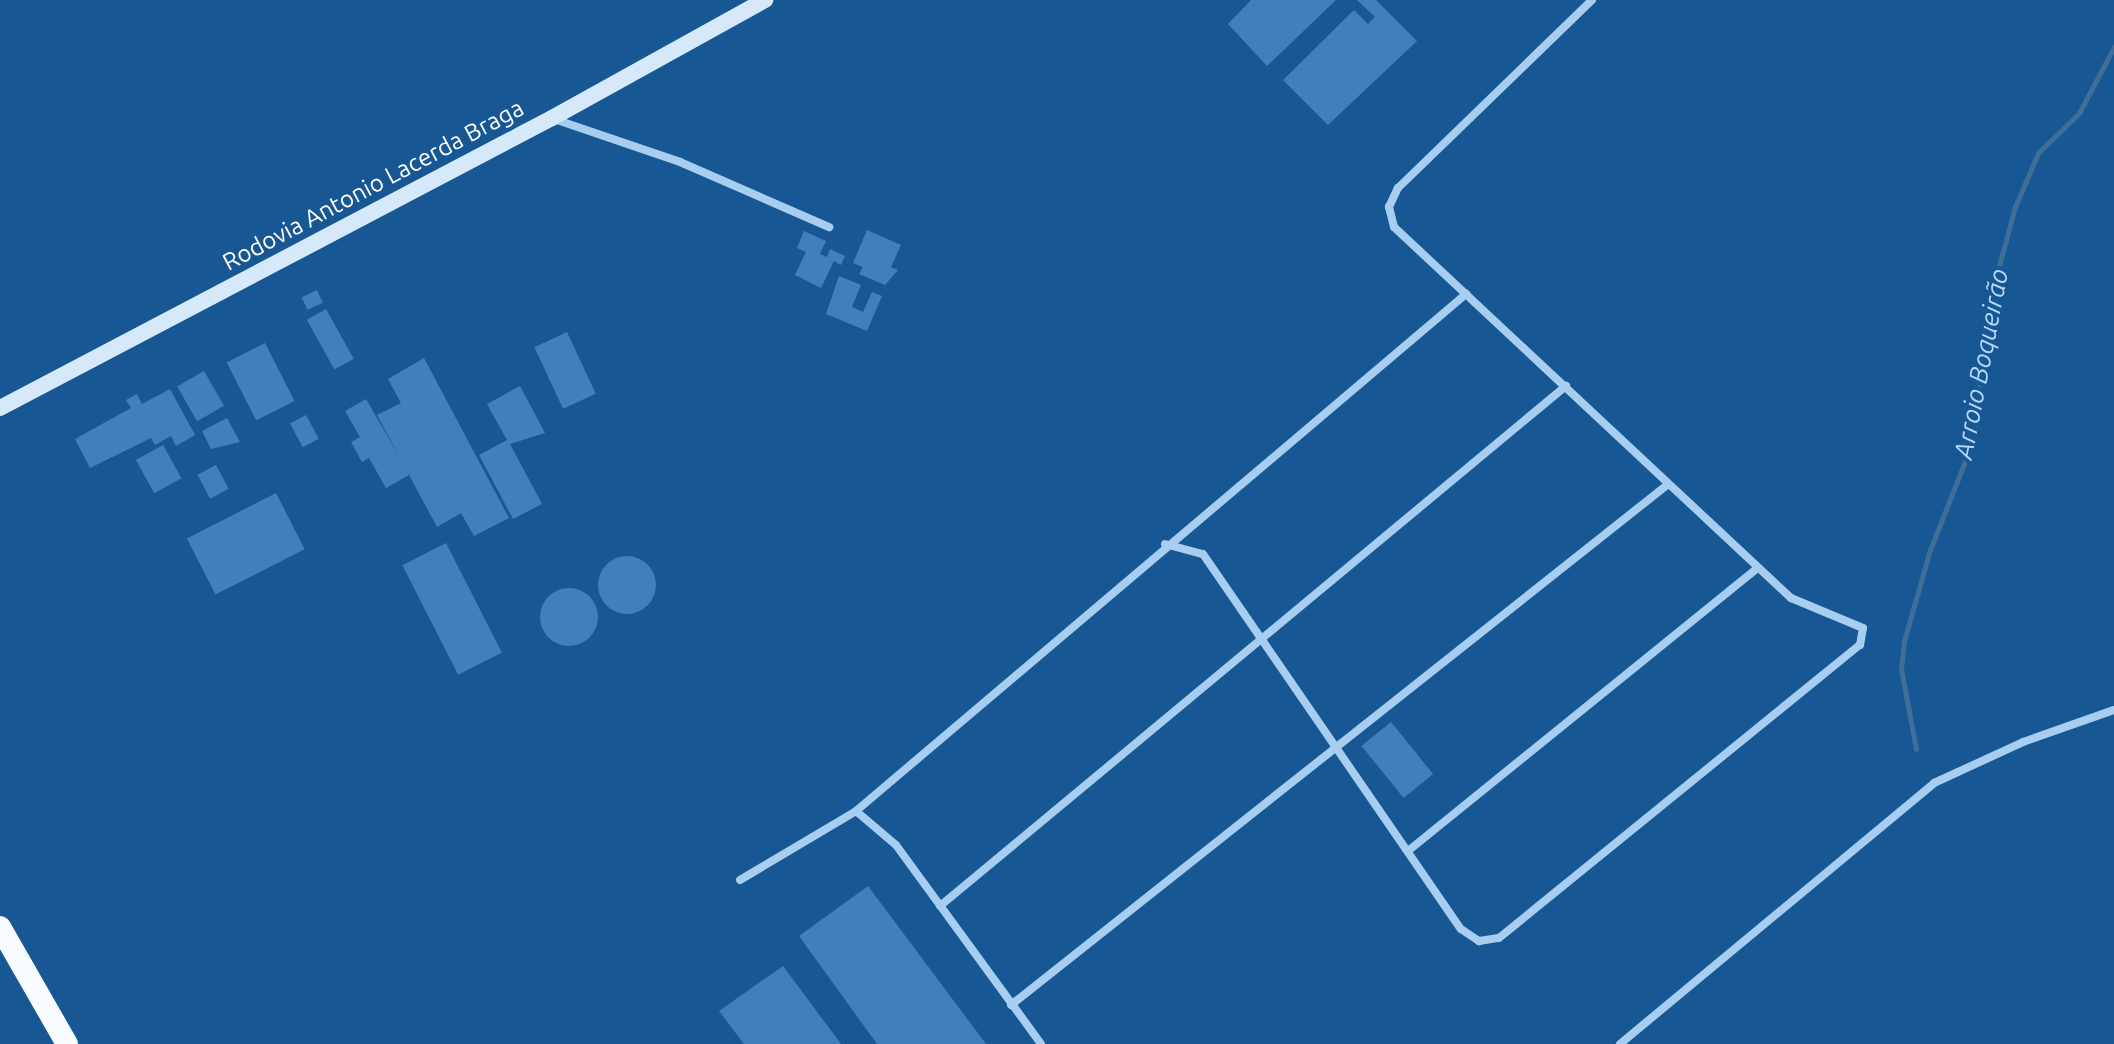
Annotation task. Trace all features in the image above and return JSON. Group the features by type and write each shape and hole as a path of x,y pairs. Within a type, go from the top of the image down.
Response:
{"highway":[{"path":"0,927 67,1044"}],"main road":[{"name":"Rodovia Antonio Lacerda Braga","path":"0,408 552,118 765,0"}],"street":[{"path":"1165,544 1203,554 1461,929 1479,941 1499,938 1860,645 1863,628 1854,622 1812,611 1758,568 1394,227 1389,207 1398,188 1592,0"},
{"path":"552,118 680,162 829,227"},
{"path":"740,880 856,811 1165,544 1466,294"},
{"path":"940,906 1264,640 1566,386"},
{"path":"1011,1005 1667,485"},
{"path":"1408,851 1758,568"},
{"path":"1620,1044 1934,783 2023,742 2114,710"},
{"path":"856,811 896,845 1041,1044"}],"building":[{"path":"1251,0 1336,0 1267,66 1228,24"},
{"path":"1357,0 1376,0 1417,41 1328,125 1283,80 1354,10 1368,24 1375,17"},
{"path":"867,230 901,245 891,267 898,270 885,285 859,274 863,267 853,263"},
{"path":"804,231 826,241 820,254 827,257 830,249 845,256 841,265 834,261 821,288 795,275 806,252 797,248"},
{"path":"839,276 861,285 852,307 863,312 872,292 882,296 867,331 826,314"},
{"path":"317,290 323,303 308,310 302,297"},
{"path":"326,309 354,359 334,370 307,320"},
{"path":"567,332 596,394 563,409 534,347"},
{"path":"265,343 295,401 256,420 227,363"},
{"path":"424,358 509,518 474,536 461,513 437,527 409,475 386,488 369,458 362,462 351,442 360,437 345,411 366,399 399,456 377,415 401,403 388,379"},
{"path":"204,371 224,406 197,421 177,386"},
{"path":"520,386 545,433 510,444 542,504 513,519 479,455 507,440 487,404"},
{"path":"170,389 195,435 176,446 171,436 155,445 151,438 90,468 75,439 131,408 126,400 137,394 142,404"},
{"path":"306,415 319,439 303,447 290,423"},
{"path":"227,418 240,442 211,449 202,431"},
{"path":"163,445 181,478 154,493 136,460"},
{"path":"216,465 229,489 210,499 197,475"},
{"path":"276,493 305,549 216,595 187,538"},
{"path":"446,543 502,653 458,675 402,565"},
{"path":"627,556 638,558 647,565 654,574 654,596 647,605 638,612 627,614 616,612 607,605 600,596 598,585 600,574 607,565 616,558"},
{"path":"569,588 580,590 589,597 596,606 596,628 589,637 580,644 569,646 558,644 549,637 542,628 540,617 542,606 549,597 558,590"},
{"path":"1391,722 1433,774 1404,798 1361,746"},
{"path":"868,886 986,1044 877,1044 799,936"},
{"path":"783,966 841,1044 744,1044 719,1011"}],"waterway":[{"name":"Arroio Boqueirão","path":"1916,749 1901,669 1904,641 1930,550 1967,456 1977,418 1984,321 2015,207 2038,153 2079,113 2114,47"}]}
